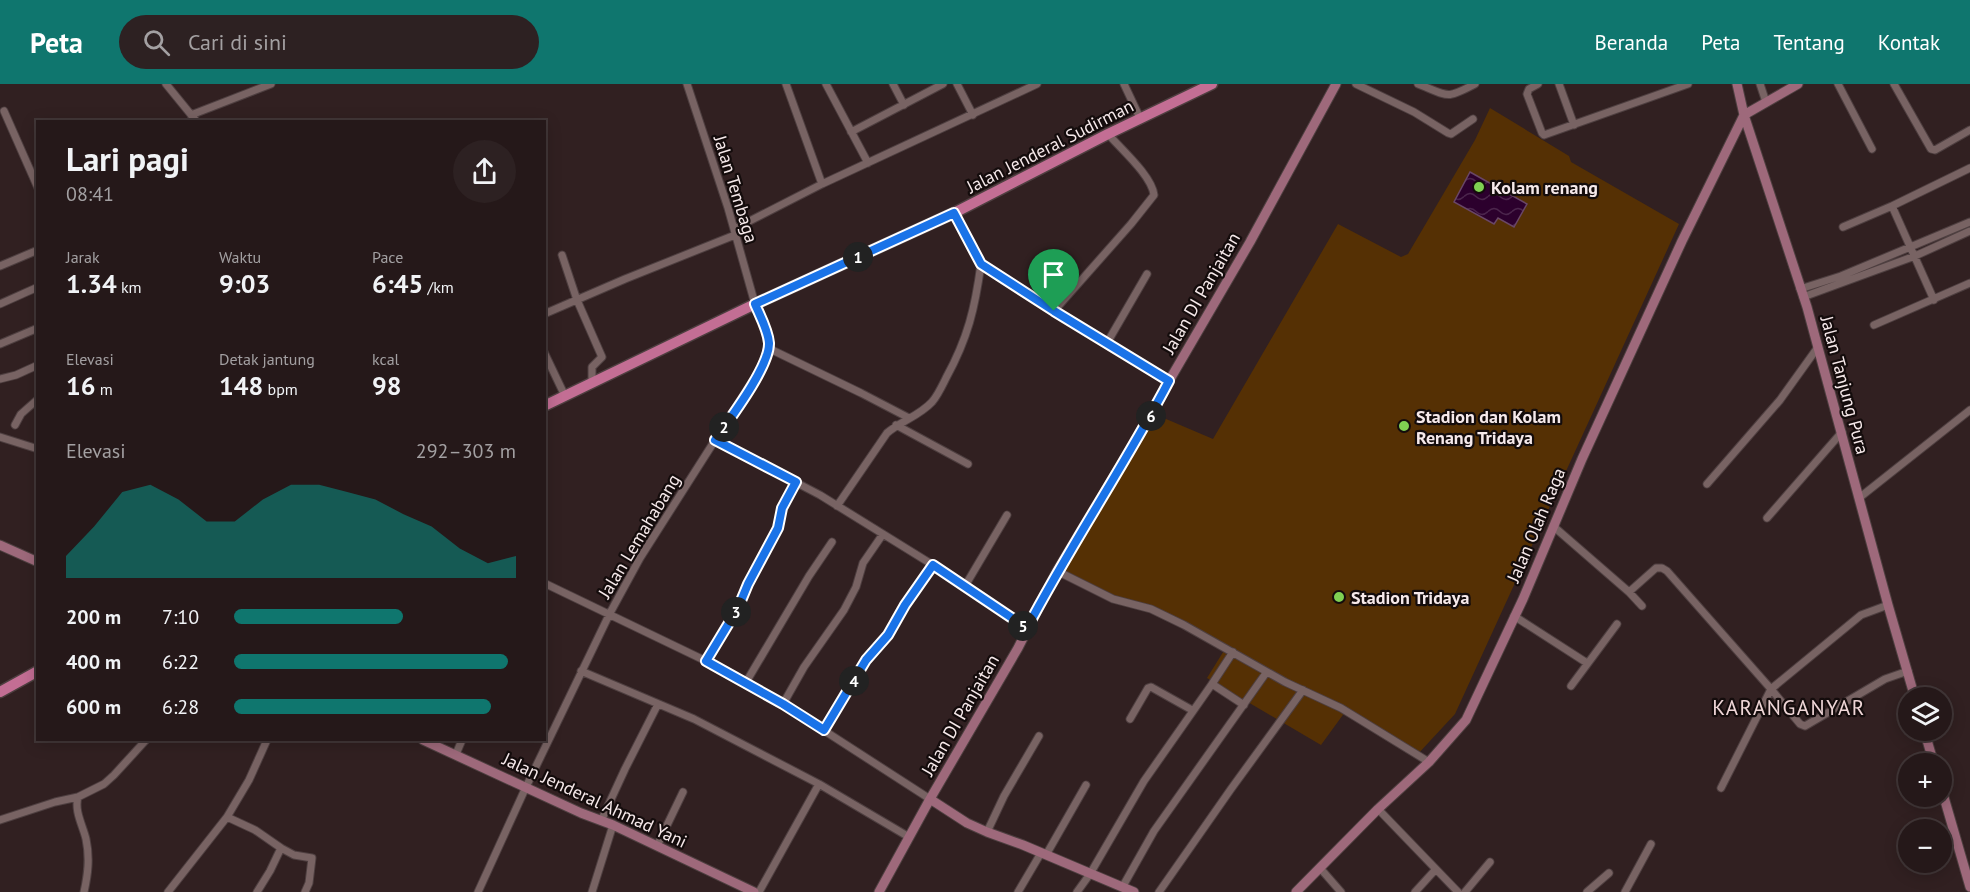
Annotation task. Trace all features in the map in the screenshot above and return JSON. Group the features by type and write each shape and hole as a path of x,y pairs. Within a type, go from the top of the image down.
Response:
{"main road":[{"name":"Jalan Jenderal Sudirman","path":"546,405 755,304 954,213 1212,84"},
{"path":"0,692 36,672"}],"street":[{"path":"166,84 194,118 271,84"},
{"name":"Jalan Tembaga","path":"687,84 755,304"},
{"path":"786,84 822,184"},
{"path":"826,84 868,163"},
{"path":"893,84 904,105"},
{"path":"851,132 943,84"},
{"path":"957,84 974,115"},
{"path":"546,313 734,232 822,184 1037,84"},
{"path":"1124,84 1140,118"},
{"name":"Jalan DI Panjaitan","path":"879,892 1018,648 1057,571 1149,419 1250,242 1336,84"},
{"path":"1356,84 1414,112 1451,134 1473,119"},
{"path":"1418,84 1439,88 1448,96 1475,84"},
{"path":"1538,84 1529,89 1527,94 1542,133 1546,134 1672,87 1688,84"},
{"path":"1559,84 1574,125"},
{"name":"Jalan Tanjung Pura","path":"1737,84 1744,115 1818,347 1912,687"},
{"path":"1760,84 1766,102"},
{"path":"1744,115 1798,84"},
{"path":"1838,84 1872,149"},
{"path":"1894,84 1931,149 1935,150 1970,130"},
{"path":"4,111 36,183"},
{"name":"Jalan Olah Raga","path":"1296,892 1378,809 1429,762 1466,720 1523,599 1552,526 1682,242 1744,115"},
{"path":"1054,311 1131,224 1155,192 1108,134"},
{"path":"1843,227 1970,168"},
{"path":"1892,206 1934,300"},
{"path":"954,213 981,264 1169,381"},
{"path":"1802,293 1970,222"},
{"path":"1802,293 1915,256 1970,231"},
{"path":"0,266 36,251"},
{"path":"562,255 577,300 602,357 592,368 592,382"},
{"path":"837,506 881,440 896,425 915,416 933,401 969,329 981,264"},
{"path":"1107,343 1147,274"},
{"path":"1874,326 1970,283"},
{"path":"0,304 36,288"},
{"path":"755,304 768,335 768,348 909,418"},
{"path":"0,345 36,329"},
{"path":"1707,484 1779,400 1818,347"},
{"name":"Jalan Lemahabang","path":"478,892 580,671 610,613 640,558 761,368 768,348"},
{"path":"546,356 565,396"},
{"path":"0,379 36,366"},
{"path":"15,425 21,414 36,401"},
{"path":"1859,498 1970,411"},
{"path":"896,425 968,464"},
{"path":"1767,518 1842,432"},
{"path":"0,436 36,448"},
{"path":"715,440 837,506 933,565 1027,628"},
{"path":"706,661 738,608 778,528 782,508 796,482"},
{"path":"965,586 1007,515"},
{"path":"1552,526 1629,592 1642,606"},
{"path":"783,704 804,667 844,610 856,586 863,563 883,534"},
{"path":"745,684 809,576 832,542"},
{"path":"0,544 36,561"},
{"path":"824,730 866,660 888,635 905,605 933,565"},
{"path":"1629,592 1656,568 1667,571 1800,724 1805,726 1885,679 1908,671"},
{"path":"1057,571 1113,598 1164,615 1233,652 1266,673 1341,708 1429,762"},
{"path":"546,583 706,661 783,704 967,823 1129,890 1154,831 1266,673"},
{"path":"1721,788 1771,689 1861,615 1888,605"},
{"path":"1514,616 1587,663"},
{"path":"1571,686 1617,624"},
{"path":"1077,892 1090,874 1144,781 1233,652"},
{"path":"580,671 694,719 819,784 909,837"},
{"path":"1212,684 1244,705"},
{"path":"1130,719 1149,687 1153,687 1192,710"},
{"path":"1159,892 1230,789 1303,690"},
{"path":"601,821 658,704"},
{"path":"987,832 1004,796 1039,736"},
{"path":"0,820 78,797 104,784 145,741"},
{"path":"168,892 227,817 249,780 267,741"},
{"name":"Jalan Jenderal Ahmad Yani","path":"425,741 613,825 754,892"},
{"path":"456,754 462,741"},
{"path":"759,892 819,784"},
{"path":"1018,892 1086,785"},
{"path":"657,846 683,792"},
{"path":"78,797 78,813 89,860 84,892"},
{"path":"1947,807 1969,880"},
{"path":"1378,809 1458,892"},
{"path":"227,817 255,830 294,855 312,858 309,883 305,892"},
{"path":"591,892 613,825"},
{"path":"1625,892 1651,844"},
{"path":"257,892 281,848"},
{"path":"1465,892 1490,862"},
{"path":"1320,868 1341,892"},
{"path":"1415,892 1436,869"},
{"path":"1587,892 1609,873"}],"shaded area":[{"name":"Stadion dan Kolam Renang Tridaya","path":"1490,108 1569,156 1571,162 1679,224 1455,714 1417,755 1345,712 1321,745 1207,678 1225,649 1162,615 1121,605 1060,577 1152,413 1213,439 1338,224 1401,257 1408,254 1475,140"}],"water":[{"name":"Kolam renang","path":"1470,172 1527,204 1514,227 1498,218 1494,224 1454,202"}],"place":[{"name":"Kolam renang","path":"1479,187"},
{"name":"Stadion dan Kolam Renang Tridaya","path":"1404,426"},
{"name":"Stadion Tridaya","path":"1339,597"}],"district":[{"name":"KARANGANYAR","path":"1789,707"}],"route":[{"path":"954,213 981,264 1054,311 1169,381 1149,419 1057,571 1027,628 933,565 905,605 888,635 866,660 824,730 706,661 738,608 778,528 782,508 796,482 715,440 761,368 768,348 768,335 755,304 954,213"}]}
